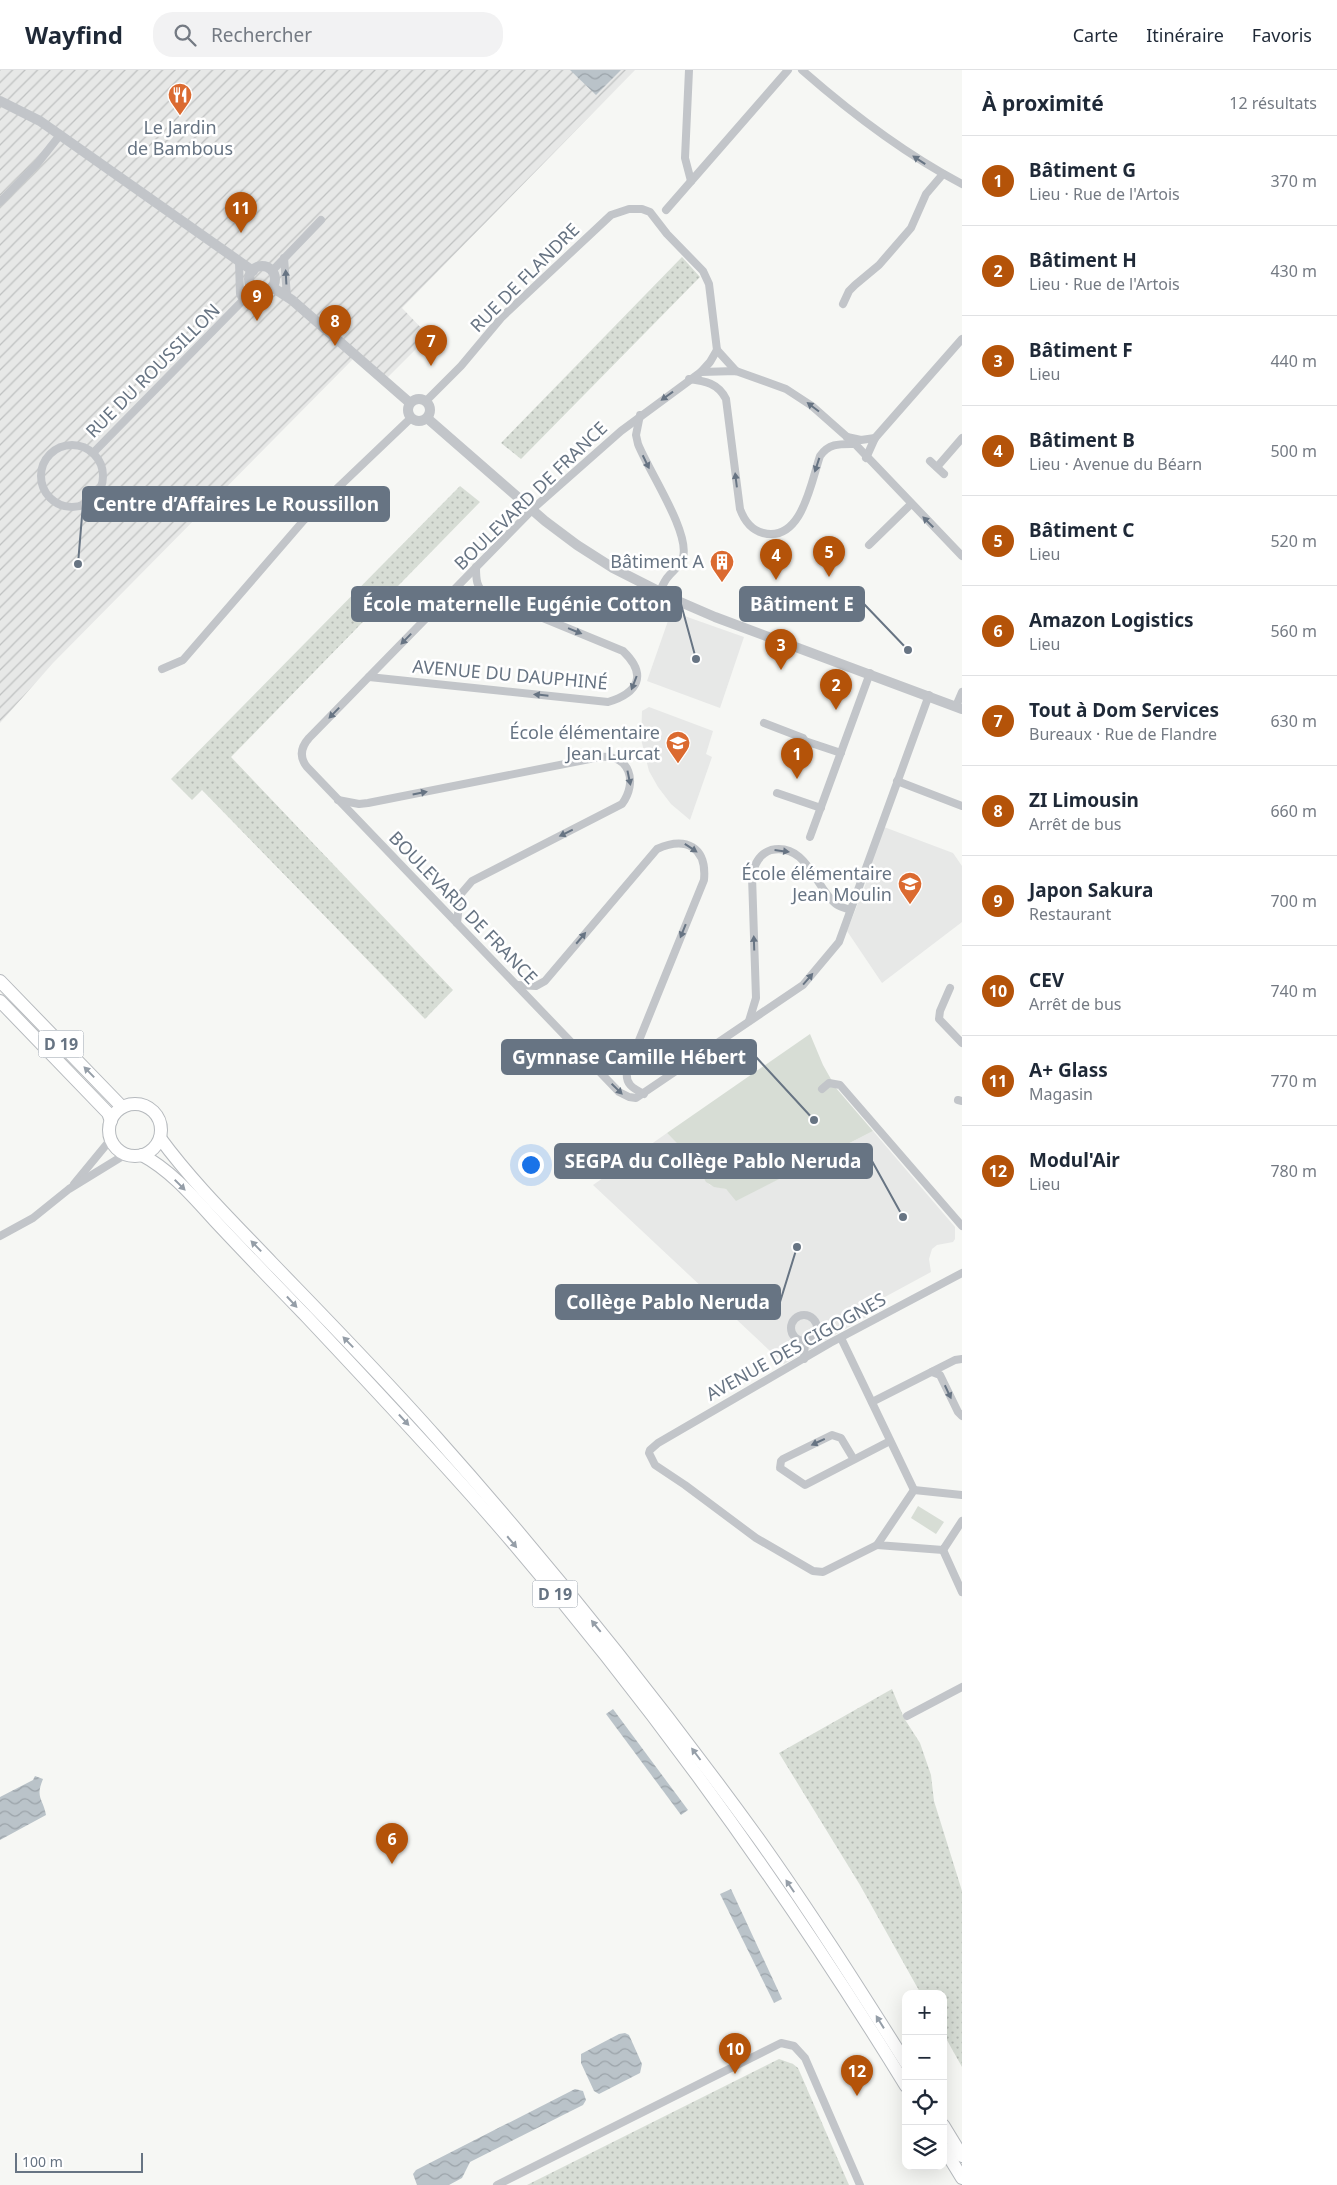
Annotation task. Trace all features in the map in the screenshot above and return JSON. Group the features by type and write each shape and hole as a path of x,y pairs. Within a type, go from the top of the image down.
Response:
{"main road":[{"name":"D 19","path":"0,981 122,1107"},
{"name":"D 19","path":"0,1001 108,1113 111,1121"},
{"path":"138,1104 152,1110 160,1122 160,1138 156,1146 142,1155 126,1154 111,1139 111,1121 122,1107 138,1104"},
{"name":"D 19","path":"160,1138 200,1188 427,1426 504,1513 578,1603 641,1682 759,1841 902,2057"},
{"name":"D 19","path":"142,1155 159,1164 202,1207 419,1436 497,1525 571,1614 644,1707 768,1872 855,2004 902,2080"},
{"path":"947,2125 962,2147"},
{"path":"947,2132 962,2156"},
{"path":"947,2154 962,2178"}],"street":[{"path":"689,70 685,158 691,181"},
{"path":"666,210 788,70"},
{"path":"802,70 885,136 943,174 962,184"},
{"path":"0,101 31,116 60,135 252,271"},
{"path":"0,202 37,164 60,135"},
{"path":"844,304 854,284 879,265 912,228 926,194 943,174"},
{"name":"RUE DE FLANDRE","path":"426,402 461,366 512,307 611,215 622,210 642,209 650,212 706,275 717,350"},
{"path":"272,271 321,220"},
{"path":"284,258 287,296"},
{"path":"239,262 240,294 243,300"},
{"path":"262,266 272,271 275,279 272,287 263,292 254,289 250,280 252,271 262,266"},
{"path":"272,287 287,296 410,403"},
{"name":"RUE DU ROUSSILLON","path":"93,453 254,289"},
{"path":"866,458 875,438 962,339"},
{"path":"717,350 736,371"},
{"name":"BOULEVARD DE FRANCE","path":"644,1094 633,1098 619,1092 304,764 302,749 309,738 532,510 640,415 701,372 717,350"},
{"name":"BOULEVARD DE FRANCE","path":"701,372 736,371 786,389 812,406 854,444 962,556"},
{"path":"689,379 712,384 726,399 740,509 750,526 758,532 779,534 793,525 802,511 820,456 833,445 854,444"},
{"path":"416,399 426,402 430,411 427,418 419,421 411,418 408,412 410,403 416,399"},
{"path":"640,415 636,434 638,444 681,533 684,544 684,554 680,564 666,579 660,591"},
{"path":"162,669 183,660 304,520 411,418"},
{"path":"427,418 545,521 586,552 613,568 715,617 959,707 962,692"},
{"path":"847,438 861,440 875,438"},
{"path":"937,467 962,438"},
{"name":"RUE DU ROUSSILLON","path":"71,445 85,447 93,453 101,465 103,476 101,487 94,498 82,505 69,506 52,499 46,491 42,473 44,462 51,453 61,447 71,445"},
{"path":"930,461 944,474"},
{"path":"869,545 911,504"},
{"name":"AVENUE DU DAUPHINÉ","path":"369,677 598,701 619,699 630,692 636,681 637,674 635,665 623,651 487,595 482,592 477,582 476,568"},
{"path":"810,837 870,673"},
{"path":"518,985 536,986 545,981 657,849 669,844 681,843 695,848 704,865 704,880 627,1070 626,1076 629,1084 644,1094 803,985 839,942 929,695"},
{"path":"764,723 803,738 804,741 841,752"},
{"path":"797,760 804,741"},
{"path":"338,800 359,804 368,803 600,757 610,757 624,765 630,775 631,784 629,793 622,804 472,880 460,895 457,924"},
{"path":"897,782 962,806"},
{"path":"777,793 821,808"},
{"path":"749,1022 756,998 752,876 758,859 766,852 776,850 786,850 794,854 807,865 835,904 850,910"},
{"path":"950,988 940,1011 939,1019 962,1043"},
{"path":"822,1089 828,1083 840,1085 962,1226"},
{"path":"69,1189 111,1139"},
{"path":"0,1236 33,1218 69,1189 126,1154"},
{"name":"AVENUE DES CIGOGNES","path":"877,1545 818,1572 780,1553 756,1538 655,1465 649,1453 658,1443 830,1343 962,1273"},
{"path":"807,1315 814,1320 817,1327 815,1335 804,1340 795,1336 792,1329 793,1321 799,1316 807,1315"},
{"path":"815,1335 830,1343"},
{"path":"841,1338 914,1490"},
{"path":"804,1340 804,1359"},
{"path":"872,1402 955,1360 962,1359"},
{"path":"932,1372 940,1375 958,1412 962,1416"},
{"path":"853,1458 841,1438 835,1435 783,1459 779,1464 780,1468 805,1485 853,1458 890,1441"},
{"path":"914,1490 962,1494"},
{"path":"914,1490 877,1545 943,1550"},
{"path":"943,1550 962,1521"},
{"path":"943,1550 959,1579 962,1592"},
{"path":"907,1716 962,1687"},
{"path":"497,2185 777,2044 785,2043 797,2048 805,2058 860,2185"}],"shaded area":[{"path":"0,70 635,70 402,308 429,336 386,379 357,355 53,663 0,723"},
{"path":"682,257 700,277 521,459 501,443"},
{"path":"460,486 480,502 231,757 453,990 425,1019 202,790 192,800 171,779"},
{"path":"676,613 744,637 720,708 647,681 669,618 673,620"},
{"name":"École élémentaire Jean Lurcat","path":"649,707 713,731 706,754 712,757 690,820 671,804 649,771 641,739 642,711"},
{"name":"École élémentaire Jean Moulin","path":"884,827 953,853 962,866 962,922 882,983 847,931 870,873 869,869"},
{"path":"810,1034 823,1065 836,1088 873,1131 736,1201 726,1189 714,1187 706,1182 698,1165 667,1133"},
{"path":"873,1131 955,1227 955,1239 953,1242 937,1245 932,1249 929,1259 931,1272 872,1304 870,1315 784,1364 593,1185 667,1133 698,1165 703,1178 710,1185 726,1189 737,1200"},
{"path":"918,1506 944,1522 936,1534 911,1518"},
{"path":"892,1689 904,1718 920,1743 931,1775 934,1801 962,1891 962,2067 947,2040 947,1990 919,1990 860,1885 779,1753"},
{"path":"779,2059 798,2068 849,2185 527,2185"}],"water":[{"path":"570,70 621,70 596,95"},
{"path":"613,1709 688,1810 681,1815 606,1714"},
{"path":"35,1776 43,1779 40,1798 46,1815 0,1840 0,1797 33,1780"},
{"path":"731,1889 782,1999 774,2003 720,1894"},
{"path":"625,2033 629,2035 642,2064 640,2073 599,2094 594,2091 581,2063 581,2054 619,2034"},
{"path":"575,2089 583,2091 586,2100 583,2105 470,2162 462,2178 449,2185 417,2185 413,2174 416,2170"}],"place":[{"name":"Le Jardin de Bambous","path":"180,116"},
{"name":"A+ Glass","path":"241,233"},
{"name":"Japon Sakura","path":"257,321"},
{"name":"ZI Limousin","path":"335,346"},
{"name":"Tout à Dom Services","path":"431,366"},
{"name":"Centre d’Affaires Le Roussillon","path":"78,564"},
{"name":"Bâtiment C","path":"829,577"},
{"name":"Bâtiment B","path":"776,580"},
{"name":"Bâtiment A","path":"722,583"},
{"name":"Bâtiment E","path":"908,650"},
{"name":"École maternelle Eugénie Cotton","path":"696,659"},
{"name":"Bâtiment F","path":"781,670"},
{"name":"Bâtiment H","path":"836,710"},
{"name":"École élémentaire Jean Lurcat","path":"678,764"},
{"name":"Bâtiment G","path":"797,779"},
{"name":"École élémentaire Jean Moulin","path":"910,905"},
{"name":"Gymnase Camille Hébert","path":"814,1120"},
{"name":"SEGPA du Collège Pablo Neruda","path":"903,1217"},
{"name":"Collège Pablo Neruda","path":"797,1247"},
{"name":"Amazon Logistics","path":"392,1864"},
{"name":"CEV","path":"735,2074"},
{"name":"Modul'Air","path":"857,2096"}]}
